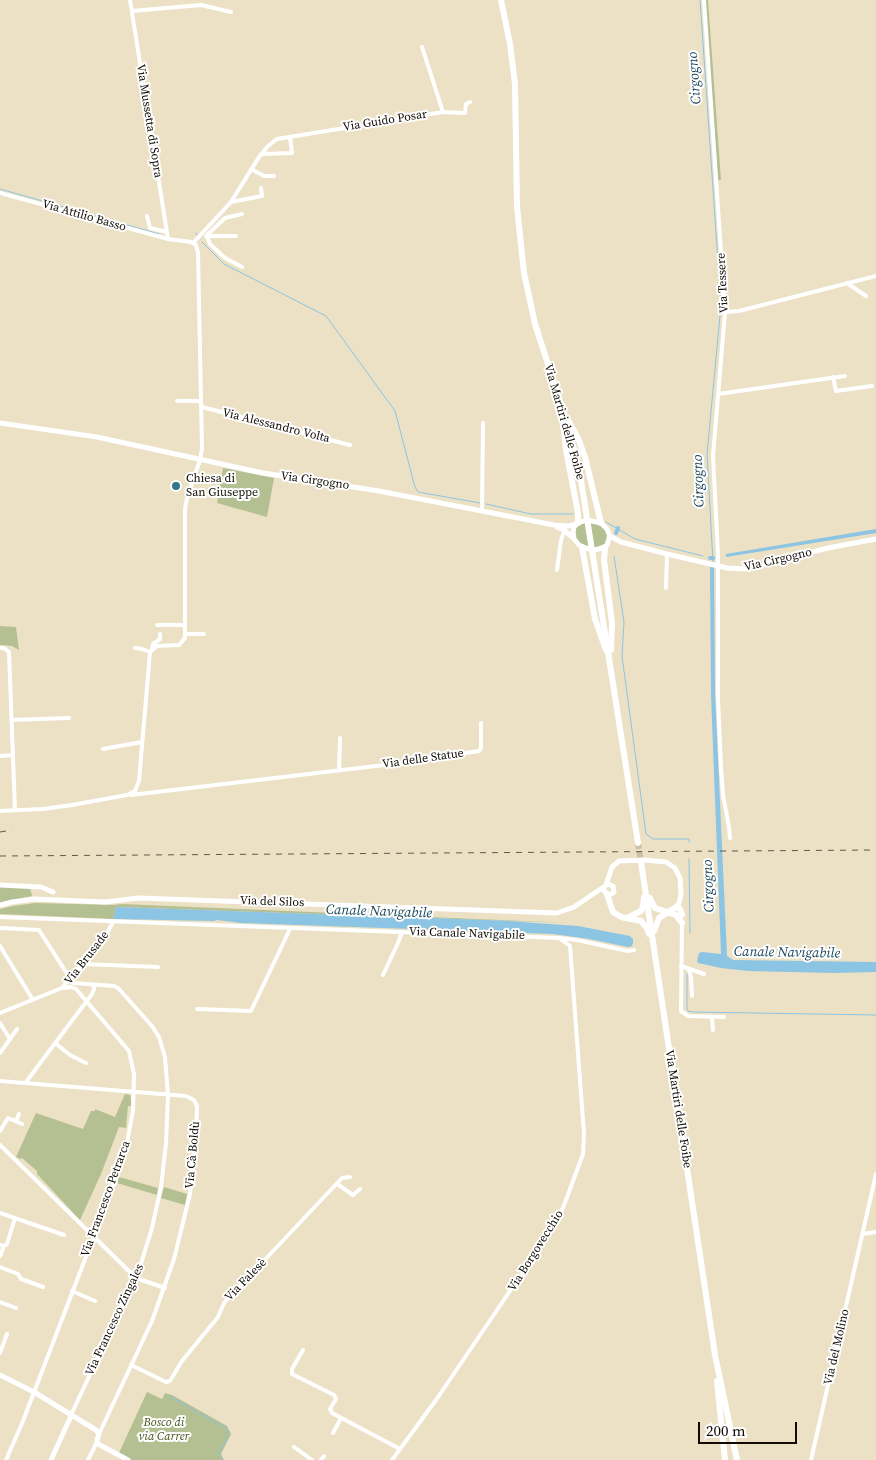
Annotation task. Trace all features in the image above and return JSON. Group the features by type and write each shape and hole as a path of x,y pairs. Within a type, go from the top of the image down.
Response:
{"highway":[{"name":"Via Martiri delle Foibe","path":"501,0 510,44 515,84 517,207 524,273 535,324 577,460 595,563 638,843"},
{"path":"562,410 565,443 578,513 578,523"},
{"path":"562,410 581,444 601,523"},
{"path":"606,546 604,560 612,623 610,659"},
{"path":"582,547 595,619 610,659"},
{"name":"Via Martiri delle Foibe","path":"641,862 715,1355 725,1460"},
{"path":"645,886 655,908 676,916 682,923"},
{"path":"626,918 638,914 642,908 645,886"},
{"path":"607,891 613,912 626,918 637,920 644,925 654,950"},
{"path":"654,950 654,927 659,918 676,907 680,909 682,915"},
{"name":"Via Martiri delle Foibe","path":"715,1355 737,1460"}],"street":[{"name":"Via Mussetta di Sopra","path":"130,0 168,239"},
{"name":"Via Tessere","path":"704,0 725,312 713,456 718,566 718,708 723,795 730,838"},
{"path":"132,11 201,5 231,12"},
{"name":"Via Guido Posar","path":"204,235 231,202 262,154 277,139 443,112 422,47"},
{"path":"443,112 465,113 466,104 470,102"},
{"path":"262,154 292,153 290,137"},
{"path":"251,169 264,176 274,176"},
{"path":"231,202 262,196 261,188"},
{"name":"Via Attilio Basso","path":"0,193 168,239"},
{"name":"Via Guido Posar","path":"193,243 225,218 242,214"},
{"path":"147,216 150,228 166,232"},
{"path":"204,235 236,236"},
{"path":"204,235 210,244 225,258 242,267"},
{"path":"151,651 157,646 179,645 184,641 186,634 186,498 200,460 202,449 198,253 196,245 193,243 168,239"},
{"path":"725,312 739,311 876,276"},
{"path":"847,283 866,296"},
{"path":"718,394 845,376"},
{"path":"833,377 836,391 872,386"},
{"path":"177,401 202,401"},
{"name":"Via Alessandro Volta","path":"202,407 350,445"},
{"path":"482,510 483,422"},
{"name":"Via Cirgogno","path":"0,423 97,437 275,475 370,489 567,528 578,523"},
{"path":"193,479 212,482"},
{"path":"567,528 574,539 582,547 595,550 606,546 610,536 608,529 601,523 586,520 578,523 573,531 574,539"},
{"path":"558,570 558,558 567,528"},
{"name":"Via Cirgogno","path":"610,536 621,542 733,569 752,568 828,548 876,539"},
{"name":"Via Cirgogno","path":"606,546 621,542"},
{"path":"666,588 667,554"},
{"path":"157,625 186,625"},
{"path":"0,810 43,809 127,795 133,792 138,786 151,651 154,644 160,639 160,634"},
{"path":"186,634 204,634"},
{"path":"0,648 8,650 15,810"},
{"path":"135,648 151,651"},
{"path":"11,720 69,718"},
{"name":"Via delle Statue","path":"127,795 222,786 479,751 481,748 481,723"},
{"path":"339,770 340,738"},
{"path":"103,749 142,742"},
{"path":"0,756 13,755"},
{"path":"609,874 614,888 607,891 609,874 615,864 626,860 666,862 677,872 680,878 682,915 681,1011 688,1016 724,1016"},
{"path":"0,885 34,887 53,892"},
{"path":"34,887 34,899"},
{"name":"Via del Silos","path":"0,905 34,899 105,902 138,898 556,913 574,907 596,893 607,891"},
{"path":"681,895 676,907 682,923"},
{"name":"Via Canale Navigabile","path":"0,917 559,938 628,951 634,950"},
{"name":"Via Brusade","path":"0,1013 62,988 110,928 112,921"},
{"name":"Via Canale Navigabile","path":"262,927 289,931 299,928"},
{"path":"0,928 39,930 70,979"},
{"path":"197,1009 251,1011 289,931"},
{"path":"383,975 402,932"},
{"path":"559,938 570,946 576,940"},
{"path":"0,946 33,1000"},
{"name":"Via Borgovecchio","path":"392,1460 441,1393 554,1226 563,1208 583,1154 584,1134 570,946"},
{"path":"82,964 158,967"},
{"path":"681,966 704,974"},
{"path":"689,970 692,977 692,996"},
{"name":"Via Francesco Zingales","path":"51,1460 136,1278 152,1228 161,1187 166,1143 167,1094 165,1054 159,1037 152,1026 117,987 73,983 70,979"},
{"path":"62,988 71,987 77,990 80,984 82,984"},
{"path":"26,1082 94,991 94,985"},
{"name":"Via Francesco Petrarca","path":"6,1460 123,1160 131,1122 134,1068 129,1051 77,990"},
{"path":"712,1016 713,1030"},
{"path":"0,1023 10,1040"},
{"path":"0,1053 18,1029"},
{"path":"55,1043 70,1055 86,1063"},
{"name":"Via Cà Boldù","path":"0,1081 167,1094 189,1097 194,1100 197,1108 196,1132 190,1194 179,1243 165,1288 132,1365"},
{"path":"16,1121 19,1114"},
{"path":"0,1131 8,1118 22,1124"},
{"path":"0,1145 136,1278 165,1288"},
{"path":"343,1172 342,1178 350,1177"},
{"name":"Via del Molino","path":"811,1460 876,1174"},
{"name":"Via Falesè","path":"164,1388 166,1382 172,1378 182,1361 218,1317 224,1303 342,1178"},
{"path":"337,1184 353,1196 360,1189"},
{"path":"0,1213 64,1235"},
{"path":"0,1256 2,1245 7,1244 16,1218"},
{"path":"863,1234 876,1232"},
{"path":"0,1267 43,1287"},
{"path":"72,1291 95,1301"},
{"path":"0,1302 16,1308"},
{"path":"0,1353 7,1334"},
{"path":"302,1350 292,1369 292,1374 334,1395 336,1399 330,1410 400,1449"},
{"path":"88,1460 98,1442 99,1434 132,1365 166,1382"},
{"path":"0,1375 34,1392 96,1430 99,1434"},
{"path":"333,1433 342,1418"},
{"path":"98,1442 128,1460"},
{"path":"294,1447 312,1460"}],"green space":[{"path":"705,0 708,0 721,180 718,180"},
{"path":"223,468 274,478 267,517 217,503"},
{"path":"585,522 598,524 604,528 607,535 605,544 597,548 580,544 575,537 576,529 577,526"},
{"path":"0,626 16,627 19,650 12,646 0,645"},
{"path":"0,887 30,888 32,896 0,903"},
{"path":"35,903 122,904 571,923 116,907 113,919 0,914 0,909"},
{"path":"125,1094 130,1095 131,1099 131,1106 128,1106 126,1128 119,1127 101,1174 80,1220 37,1174 37,1171 22,1158 16,1157 36,1113 83,1129 91,1111 95,1111 95,1109 115,1117"},
{"path":"119,1177 158,1188 157,1195 117,1183"},
{"path":"164,1187 187,1194 185,1205 161,1198"},
{"name":"Bosco di via Carrer","path":"147,1392 162,1399 165,1393 172,1395 227,1426 231,1434 221,1454 224,1460 132,1460 119,1453"}],"water":[{"path":"876,529 876,533 726,557 726,554"},
{"path":"710,567 714,567 715,692 727,956 733,960 876,962 876,972 748,971 721,968 698,963 697,961 699,953 702,952 721,954 711,695"},
{"path":"116,907 571,923 507,921 578,926 630,936 633,939 633,943 632,946 628,947 553,934 241,923 217,920 113,919"}],"waterway":[{"name":"Cirgogno","path":"700,0 721,305 707,454 713,563"},
{"path":"0,189 159,234"},
{"path":"202,242 224,264 326,316 395,411 415,487 418,492 480,503"},
{"path":"486,504 531,514 573,514"},
{"path":"606,522 635,539 703,556"},
{"path":"616,533 618,528"},
{"path":"614,556 624,622 622,656 646,834 653,839 689,839 689,842"},
{"path":"689,859 690,933"},
{"path":"687,974 688,1011 876,1015"},
{"path":"169,1396 227,1429 229,1434 219,1454 223,1460"}],"tunnel":[{"path":"638,843 641,862"}],"railway":[{"path":"0,832 12,830"},
{"path":"0,856 876,850"}],"place":[{"name":"Chiesa di San Giuseppe","path":"176,486"}],"water label":[{"name":"Canale Navigabile","path":"379,912"},
{"name":"Canale Navigabile","path":"787,953"}]}
